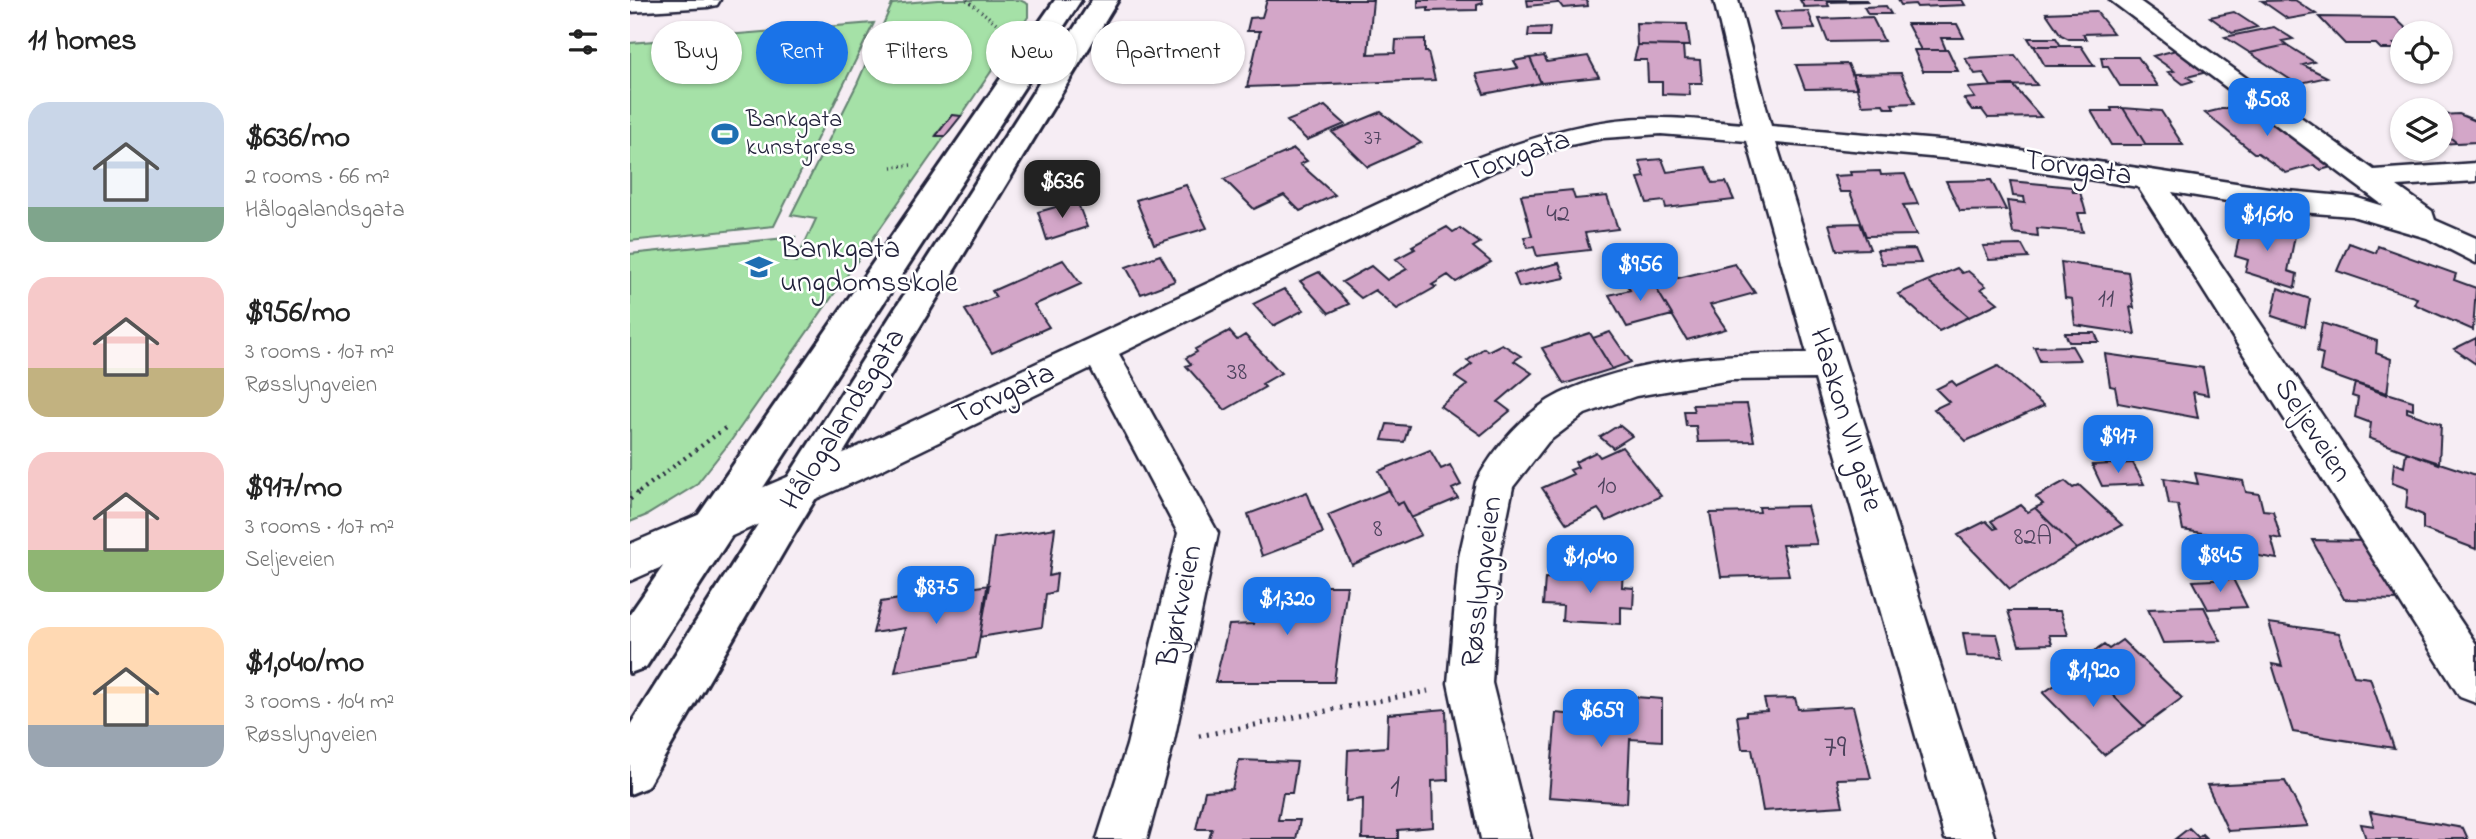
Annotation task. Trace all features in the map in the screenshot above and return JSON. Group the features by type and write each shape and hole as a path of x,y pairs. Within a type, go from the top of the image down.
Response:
{"street":[{"path":"630,5 708,0"},
{"name":"Hålogalandsgata","path":"630,652 1068,0"},
{"name":"Hålogalandsgata","path":"630,770 799,491 1105,0"},
{"name":"Haakon VII gate","path":"1726,0 1759,133 1970,839"},
{"path":"2122,0 2438,231"},
{"name":"Torvgata","path":"630,563 799,491 1484,165 1518,152 1603,130 1661,126 1974,152 2148,180 2354,208 2438,231 2476,252"},
{"path":"2369,178 2476,172"},
{"name":"Seljeveien","path":"2148,180 2476,682"},
{"name":"Bjørkveien","path":"1099,350 1198,533 1150,745 1122,839"},
{"name":"Røsslyngveien","path":"1506,839 1470,683 1479,556 1495,482 1535,432 1572,404 1633,383 1731,367 1828,366"}],"path":[{"path":"967,0 994,21"},
{"path":"630,499 733,422"},
{"path":"1150,745 1470,683"}],"green space":[{"path":"938,0 1020,0 1028,4 1028,17 1025,21 986,21 986,79 961,116 952,115 936,135 945,136 730,442 696,485 647,515 630,522 630,254 795,237 784,260 796,262 816,219 791,215 862,73 862,84 972,84 972,21 885,21 892,4"},
{"name":"Bankgata kunstgress","path":"862,24 862,47 848,76 848,25"},
{"name":"Bankgata kunstgress","path":"756,33 756,84 844,84 774,226 630,241 630,43 651,41 651,84 742,84 742,34"}],"building":[{"path":"1267,0 1373,0 1368,54 1395,53 1396,40 1425,39 1425,52 1428,52 1435,80 1247,87 1260,31 1247,31 1250,18 1262,17"},
{"path":"1418,0 1482,0 1483,3 1477,5 1477,10 1428,11 1428,7 1418,8"},
{"path":"1527,0 1557,0 1558,3 1528,6"},
{"path":"1557,0 1587,0 1588,6 1563,8"},
{"path":"1800,0 1867,1 1827,2 1829,6 1804,7"},
{"path":"1898,0 1962,0 1965,5 1917,7 1915,4 1901,5"},
{"path":"2295,0 2316,14 2288,19 2262,1"},
{"path":"1886,6 1891,14 1868,14 1864,7"},
{"path":"1808,11 1815,29 1782,30 1775,12"},
{"path":"2096,11 2113,33 2083,34 2086,39 2069,39 2061,35 2046,13"},
{"path":"2234,12 2257,27 2232,33 2210,17"},
{"path":"1872,17 1884,41 1828,42 1819,19"},
{"path":"2319,17 2395,18 2398,21 2390,21 2390,49 2381,49 2376,44 2345,44"},
{"path":"1636,23 1687,24 1690,46 1637,45"},
{"path":"1907,24 1957,24 1964,38 1941,38 1946,50 1921,50"},
{"path":"1550,27 1549,36 1528,36 1529,28"},
{"path":"2274,27 2293,39 2282,41 2287,45 2250,53 2225,37"},
{"path":"2028,38 2056,38 2061,46 2033,46"},
{"path":"1638,45 1683,46 1684,59 1700,60 1702,83 1689,83 1690,95 1662,94 1662,82 1648,82 1647,60 1634,60"},
{"path":"2287,45 2314,62 2303,65 2327,77 2297,84 2250,53"},
{"path":"2034,46 2081,46 2094,66 2045,66"},
{"path":"1914,50 1948,50 1958,71 1923,71"},
{"path":"2176,50 2207,72 2187,77 2193,81 2183,84 2168,72 2174,71 2153,56"},
{"path":"2015,55 2037,85 1991,86 1983,73 1975,74 1965,58"},
{"path":"1544,56 1547,62 1588,56 1599,77 1541,83 1530,58"},
{"path":"2101,57 2138,57 2158,86 2120,86 2108,67 2103,67"},
{"path":"1530,58 1541,83 1484,94 1476,74 1518,68 1514,61"},
{"path":"1848,64 1858,88 1805,89 1796,65"},
{"path":"1901,73 1915,103 1892,104 1894,108 1885,108 1883,104 1862,105 1852,74"},
{"path":"2013,85 2041,117 1988,118 1982,110 1972,110 1964,99 1975,98 1968,88"},
{"path":"2246,103 2266,118 2272,116 2283,124 2277,126 2335,166 2321,170 2314,165 2286,173 2258,153 2254,153 2205,113"},
{"path":"1325,106 1345,124 1307,140 1287,121"},
{"path":"2111,108 2123,108 2146,145 2111,145 2091,111 2112,111"},
{"path":"2123,108 2161,111 2183,145 2146,145"},
{"path":"1381,112 1421,143 1368,167 1332,132"},
{"path":"2453,114 2476,121 2476,142 2457,143 2453,140"},
{"path":"952,115 961,116 945,136 936,136"},
{"path":"1294,149 1307,161 1300,164 1335,195 1300,211 1284,195 1254,209 1224,179"},
{"path":"1662,159 1667,172 1706,167 1713,183 1726,182 1734,200 1666,208 1664,201 1647,203 1638,178 1645,177 1639,161"},
{"path":"1880,171 1881,175 1905,174 1918,204 1903,205 1916,235 1866,236 1850,192 1840,192 1834,176 1851,175 1850,172"},
{"path":"1991,180 2006,210 1960,211 1946,181"},
{"path":"2010,181 2072,187 2073,192 2080,192 2086,213 2078,213 2083,232 2037,228 2038,236 2013,233 2007,201 2025,203 2024,197 2013,196"},
{"path":"1186,185 1207,228 1154,244 1136,200"},
{"path":"1572,190 1575,199 1607,196 1618,229 1585,233 1590,250 1537,256 1534,247 1527,248 1524,237 1532,236 1521,195"},
{"path":"1077,201 1087,227 1047,240 1038,212"},
{"path":"2243,220 2295,236 2288,271 2297,274 2295,288 2245,272 2248,260 2235,256"},
{"path":"1860,223 1870,249 1837,250 1829,224"},
{"path":"1447,227 1453,232 1460,228 1480,243 1473,247 1491,262 1456,282 1448,275 1432,285 1436,287 1397,309 1375,290 1361,298 1342,282 1371,266 1387,280 1407,269 1396,259 1415,249 1412,246"},
{"path":"2349,243 2376,253 2378,246 2456,274 2454,280 2476,288 2473,330 2414,304 2417,298 2337,271"},
{"path":"2022,245 2029,258 1989,260 1983,246"},
{"path":"1915,249 1921,263 1882,264 1877,250"},
{"path":"1160,255 1175,281 1141,294 1126,267"},
{"path":"1063,260 1081,284 1034,305 1049,327 992,353 965,310 996,297 992,291"},
{"path":"2061,262 2128,272 2135,334 2075,325 2072,299 2065,298"},
{"path":"1559,263 1565,278 1519,287 1514,274"},
{"path":"1735,264 1755,293 1710,305 1726,329 1687,340 1650,278 1674,272 1678,278"},
{"path":"1957,268 1962,273 1968,271 1986,286 1981,289 1998,303 1969,317 1927,281"},
{"path":"1319,272 1349,304 1329,313 1300,281"},
{"path":"1650,278 1672,315 1627,327 1609,295 1630,290 1626,284"},
{"path":"1927,281 1969,317 1939,331 1898,294"},
{"path":"2278,288 2310,299 2305,327 2272,316"},
{"path":"1284,289 1304,310 1273,326 1253,304"},
{"path":"2322,323 2377,341 2376,353 2391,359 2387,395 2320,371 2323,354 2317,352"},
{"path":"1229,331 1237,340 1245,335 1281,373 1262,384 1265,387 1225,410 1186,366 1191,364 1186,358 1197,352 1195,349"},
{"path":"1610,332 1631,362 1612,369 1593,338"},
{"path":"1590,333 1612,369 1564,384 1542,348"},
{"path":"2065,333 2095,333 2099,342 2069,342"},
{"path":"2476,338 2476,364 2454,349"},
{"path":"1502,344 1521,356 1514,361 1532,373 1498,402 1510,411 1481,435 1440,406 1467,385 1455,377 1472,364 1467,361 1484,348 1488,351"},
{"path":"2072,346 2080,360 2040,361 2034,347"},
{"path":"2105,354 2203,368 2208,395 2193,392 2198,418 2118,403 2115,387 2110,386"},
{"path":"1998,366 2044,406 1966,441 1934,409 1949,402 1936,389 1952,381 1957,386"},
{"path":"2355,383 2413,401 2413,410 2407,408 2407,412 2441,424 2439,464 2369,438 2371,423 2355,417 2358,398 2352,396"},
{"path":"1747,404 1754,441 1698,442 1696,426 1686,426 1684,411 1694,411 1692,405"},
{"path":"1387,424 1409,426 1404,442 1382,440"},
{"path":"1619,425 1632,436 1613,448 1600,437"},
{"path":"1622,447 1661,496 1607,521 1598,509 1567,524 1542,488 1573,474 1570,470 1578,467 1575,462 1596,452 1600,457"},
{"path":"1430,450 1441,469 1450,465 1461,485 1452,489 1458,498 1411,518 1403,502 1397,505 1379,471"},
{"path":"2406,452 2476,475 2476,549 2423,529 2423,515 2406,508 2408,489 2392,483 2394,463 2404,467"},
{"path":"2133,463 2144,484 2102,486 2092,465"},
{"path":"2195,473 2243,481 2246,492 2259,494 2263,510 2273,511 2281,539 2271,537 2277,559 2211,548 2208,534 2183,530 2178,505 2169,504 2164,478 2198,484"},
{"path":"2065,481 2073,488 2079,485 2122,525 2077,549 2035,508 2043,504 2036,497"},
{"path":"1389,490 1397,505 1403,502 1421,535 1352,565 1328,515"},
{"path":"1307,492 1323,533 1262,556 1248,514"},
{"path":"2021,505 2028,512 2035,508 2077,549 2010,589 1958,535 1986,521 1994,529 1997,528 1991,521"},
{"path":"1807,506 1817,544 1782,545 1789,575 1721,577 1710,513 1760,512 1759,507"},
{"path":"1055,528 1049,576 1057,574 1055,592 1046,594 1042,627 980,637 994,538"},
{"path":"2312,540 2365,541 2399,600 2344,599"},
{"path":"1566,566 1623,569 1622,587 1634,588 1633,608 1621,607 1621,624 1562,621 1563,606 1543,605 1545,578 1565,579"},
{"path":"2233,579 2247,607 2208,609 2193,581"},
{"path":"989,585 976,658 895,672 905,628 873,633 881,602"},
{"path":"1261,586 1347,586 1334,682 1215,682 1229,625 1253,624"},
{"path":"2204,607 2221,641 2163,643 2148,609"},
{"path":"2008,611 2060,611 2068,635 2049,635 2052,644 2019,645"},
{"path":"2269,623 2339,633 2354,676 2370,678 2394,748 2293,732 2272,664 2282,666"},
{"path":"1963,633 1997,634 2003,657 1967,656"},
{"path":"2122,640 2182,698 2144,726 2079,662 2104,645 2109,649"},
{"path":"2079,662 2144,726 2104,755 2043,693 2058,683 2054,679"},
{"path":"1608,695 1662,699 1662,741 1630,739 1627,803 1549,797 1556,713 1607,718"},
{"path":"1795,698 1798,709 1853,706 1871,778 1837,779 1843,806 1763,811 1752,749 1742,749 1737,716 1746,715 1746,712 1767,711 1764,699"},
{"path":"1446,709 1448,780 1432,781 1433,827 1398,830 1398,839 1362,839 1363,799 1346,801 1348,750 1387,747 1388,714"},
{"path":"1239,760 1297,762 1292,793 1283,793 1278,820 1300,820 1296,839 1209,839 1212,829 1196,829 1205,791 1232,789"},
{"path":"2285,781 2308,826 2228,831 2207,785"},
{"path":"2370,812 2463,828 2468,839 2366,839 2361,824 2374,826"},
{"path":"2189,828 2198,837 2202,834 2207,839 2175,839"}],"place":[{"name":"Bankgata kunstgress","path":"725,134"},
{"name":"Bankgata ungdomsskole","path":"759,267"}]}
